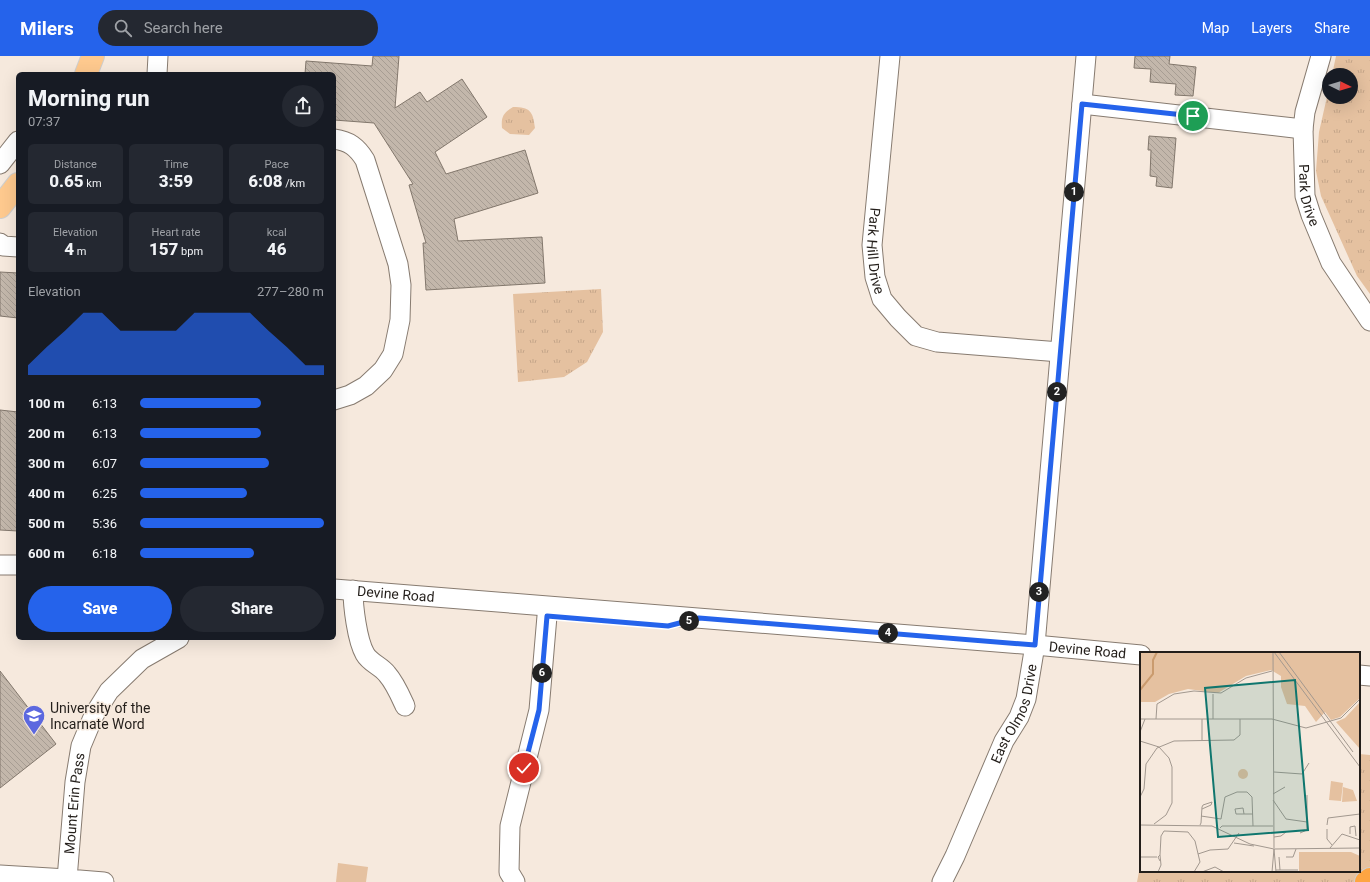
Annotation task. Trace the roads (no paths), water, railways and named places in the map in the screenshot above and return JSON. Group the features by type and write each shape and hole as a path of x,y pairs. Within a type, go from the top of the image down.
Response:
{"highway":[{"path":"1366,882 1370,879"}],"main road":[{"path":"87,72 93,56"},
{"path":"0,207 16,187"}],"street":[{"path":"157,72 158,56"},
{"name":"Park Hill Drive","path":"890,56 872,245 875,277 882,299 916,336 937,342 1060,352"},
{"name":"East Olmos Drive","path":"942,882 955,856 1004,741 1019,717 1026,699 1035,645 1086,56"},
{"name":"Park Drive","path":"1321,56 1305,112 1303,129 1305,196 1311,215 1331,263 1370,322"},
{"path":"1082,104 1303,129"},
{"path":"336,140 350,143 359,150 365,160 398,264 402,285 400,320 393,354 383,370 366,386 350,395 336,399"},
{"path":"0,164 16,144"},
{"path":"0,244 3,246 16,247"},
{"path":"0,565 16,565"},
{"name":"Devine Road","path":"336,589 1035,645 1140,655"},
{"path":"353,590 357,625 363,649 371,661 387,673 405,706"},
{"name":"Devine Road","path":"457,599 479,610 668,626 699,618"},
{"path":"515,882 509,872 510,826 539,710 547,616"},
{"name":"Mount Erin Pass","path":"67,879 75,782 81,746 94,715 109,691 142,659 175,640"},
{"path":"1360,675 1370,676"},
{"path":"0,875 104,882"}],"place":[{"name":"University of the Incarnate Word","path":"34,736"}]}
